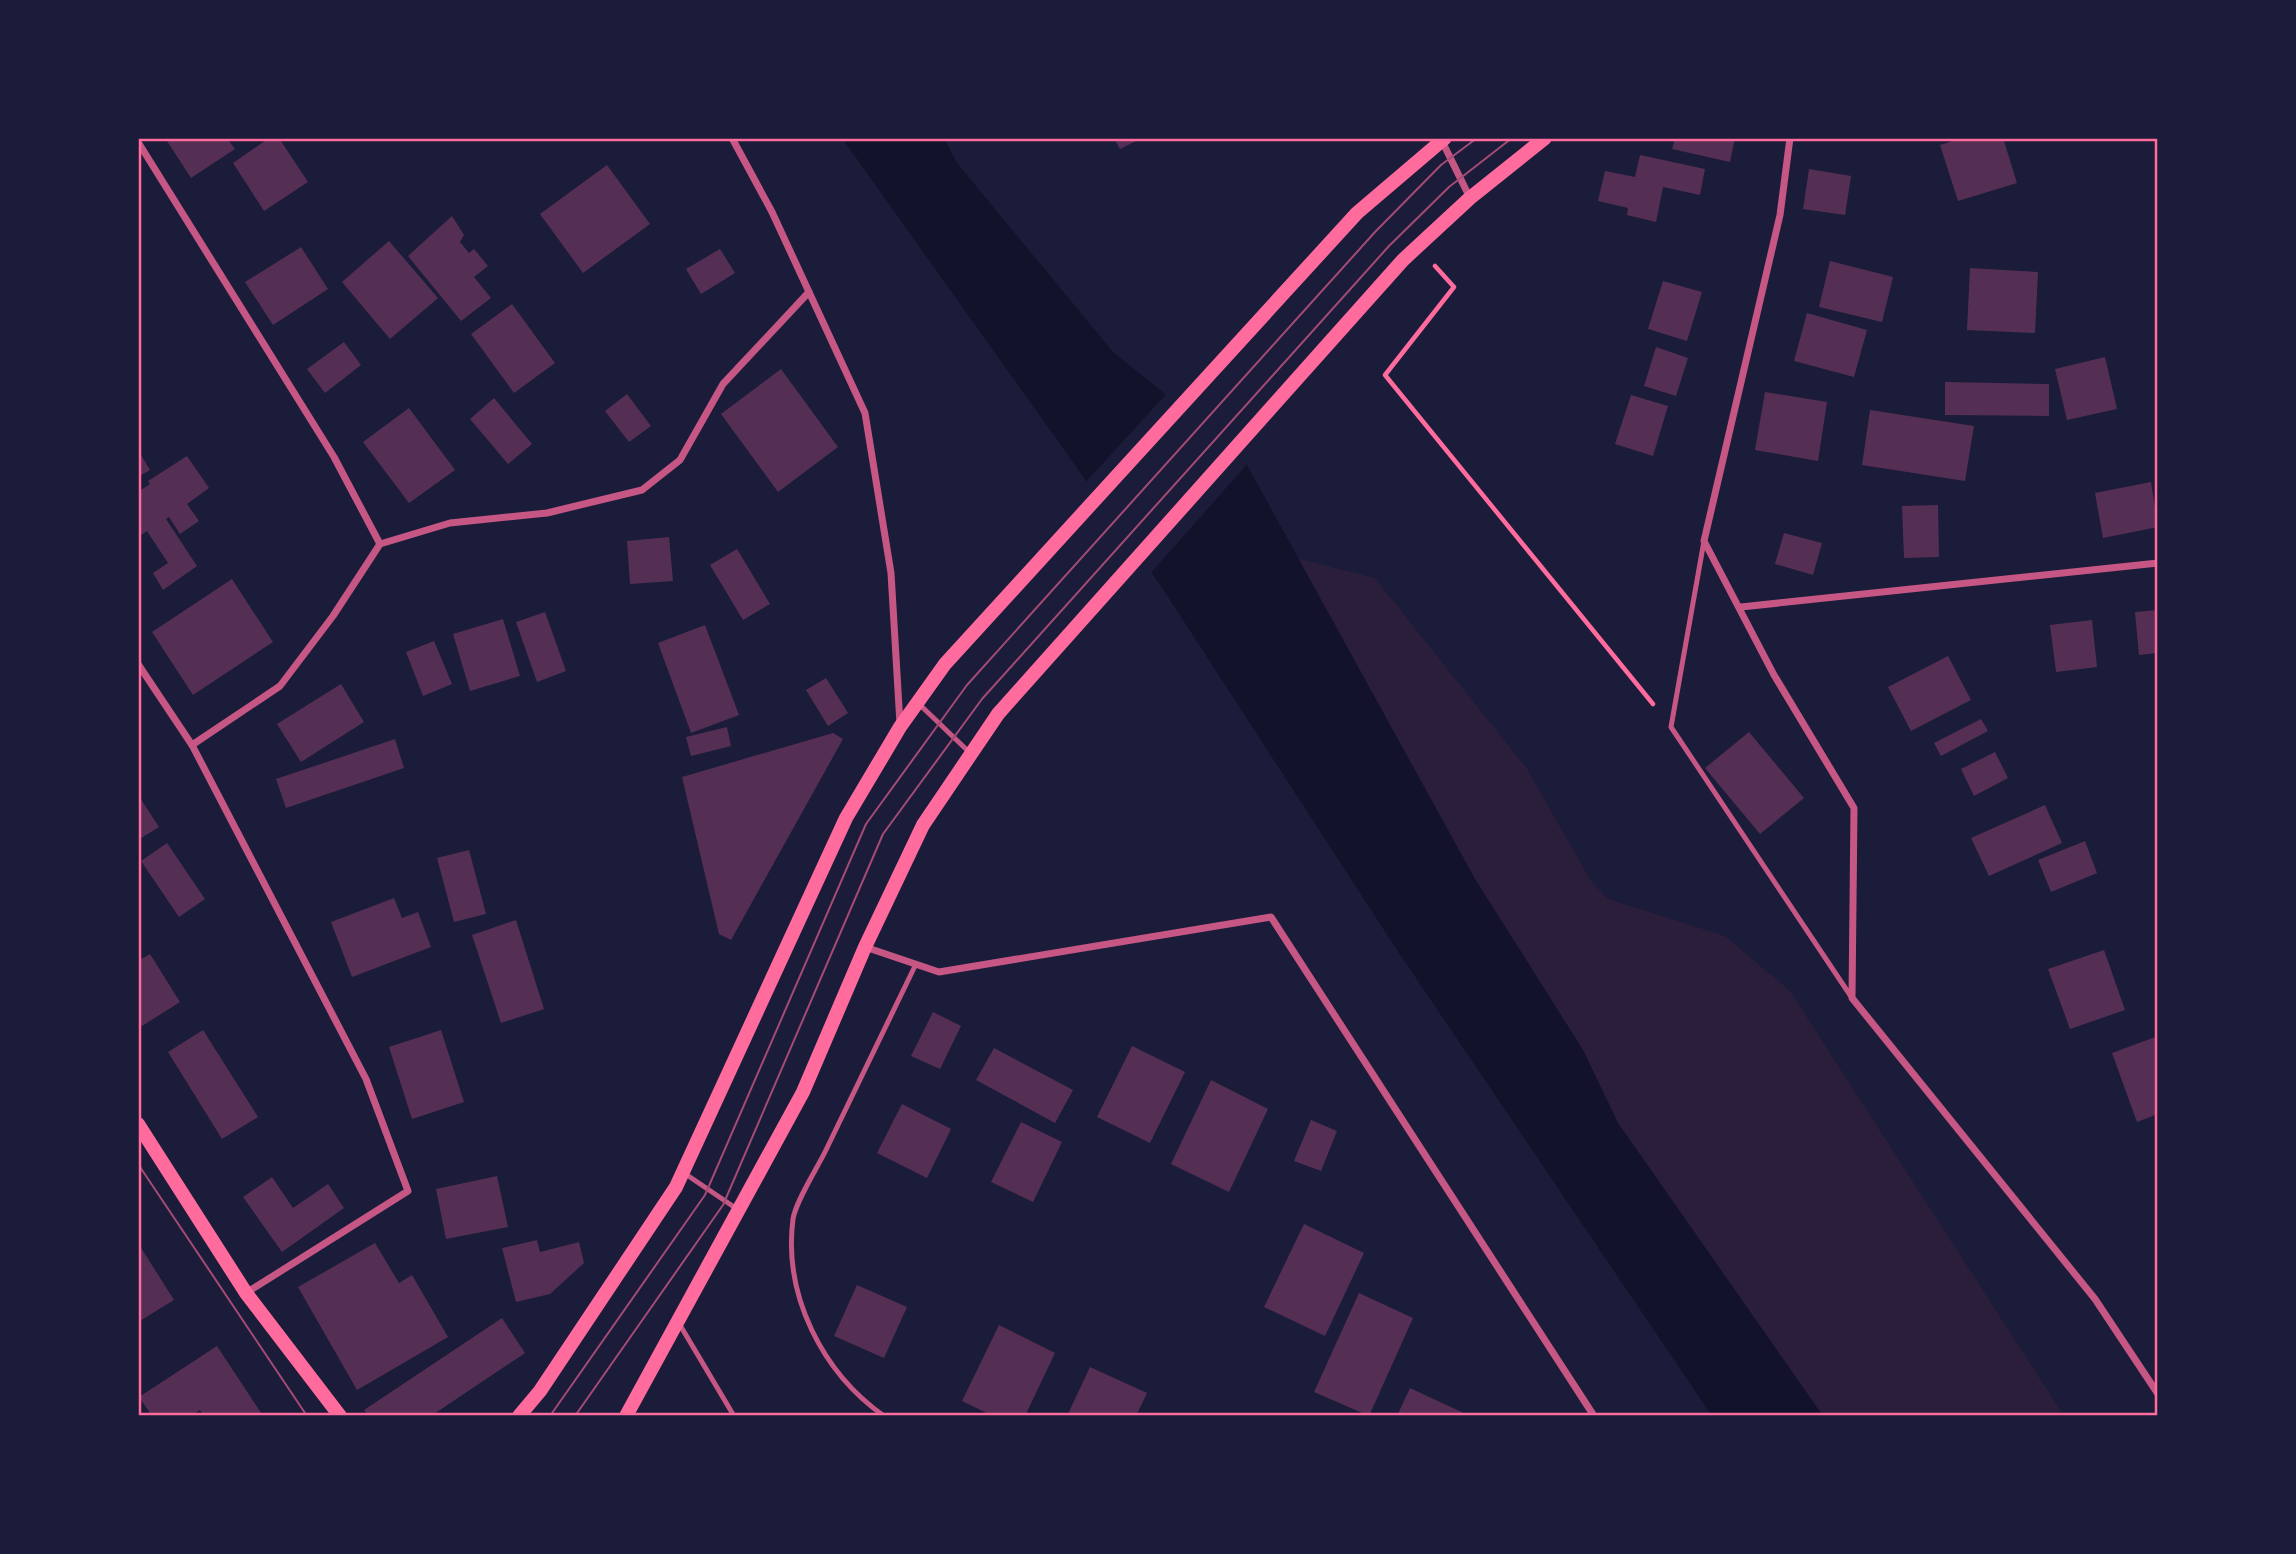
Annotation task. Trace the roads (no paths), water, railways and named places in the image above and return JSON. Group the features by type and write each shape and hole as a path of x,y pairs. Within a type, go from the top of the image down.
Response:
{"main road":[{"path":"626,1416 803,1092 865,947 923,825 998,714 1403,260 1470,198 1545,138"},
{"path":"519,1416 540,1391 676,1187 846,818 900,727 945,664 1357,213 1442,139"},
{"path":"138,1124 246,1293 340,1416"}],"street":[{"path":"732,138 772,212 865,413 891,573 900,727"},
{"path":"1790,138 1780,215 1704,541 1741,607 1774,675 1854,808 1852,998 2095,1299 2158,1394"},
{"path":"1442,139 1470,198"},
{"path":"138,142 334,457 380,544"},
{"path":"192,745 280,685 333,616 380,544 450,523 547,513 642,490 680,460 723,384 809,292"},
{"path":"1741,607 2158,563"},
{"path":"138,664 192,745 366,1079 408,1191 246,1293"},
{"path":"865,947 939,972 1271,917 1594,1416"}],"lane":[{"path":"1704,541 1671,727 1852,998"},
{"path":"917,703 971,754"},
{"path":"884,1416 861,1400 835,1370 806,1322 793,1270 793,1217 915,966"},
{"path":"683,1172 740,1210"},
{"path":"678,1324 734,1416"}],"tram line":[{"path":"550,1416 705,1195 866,824 967,685 1375,232 1441,165 1477,138"},
{"path":"575,1416 723,1205 883,834 982,699 1389,246 1449,187 1512,138"},
{"path":"138,1164 307,1416"}]}
